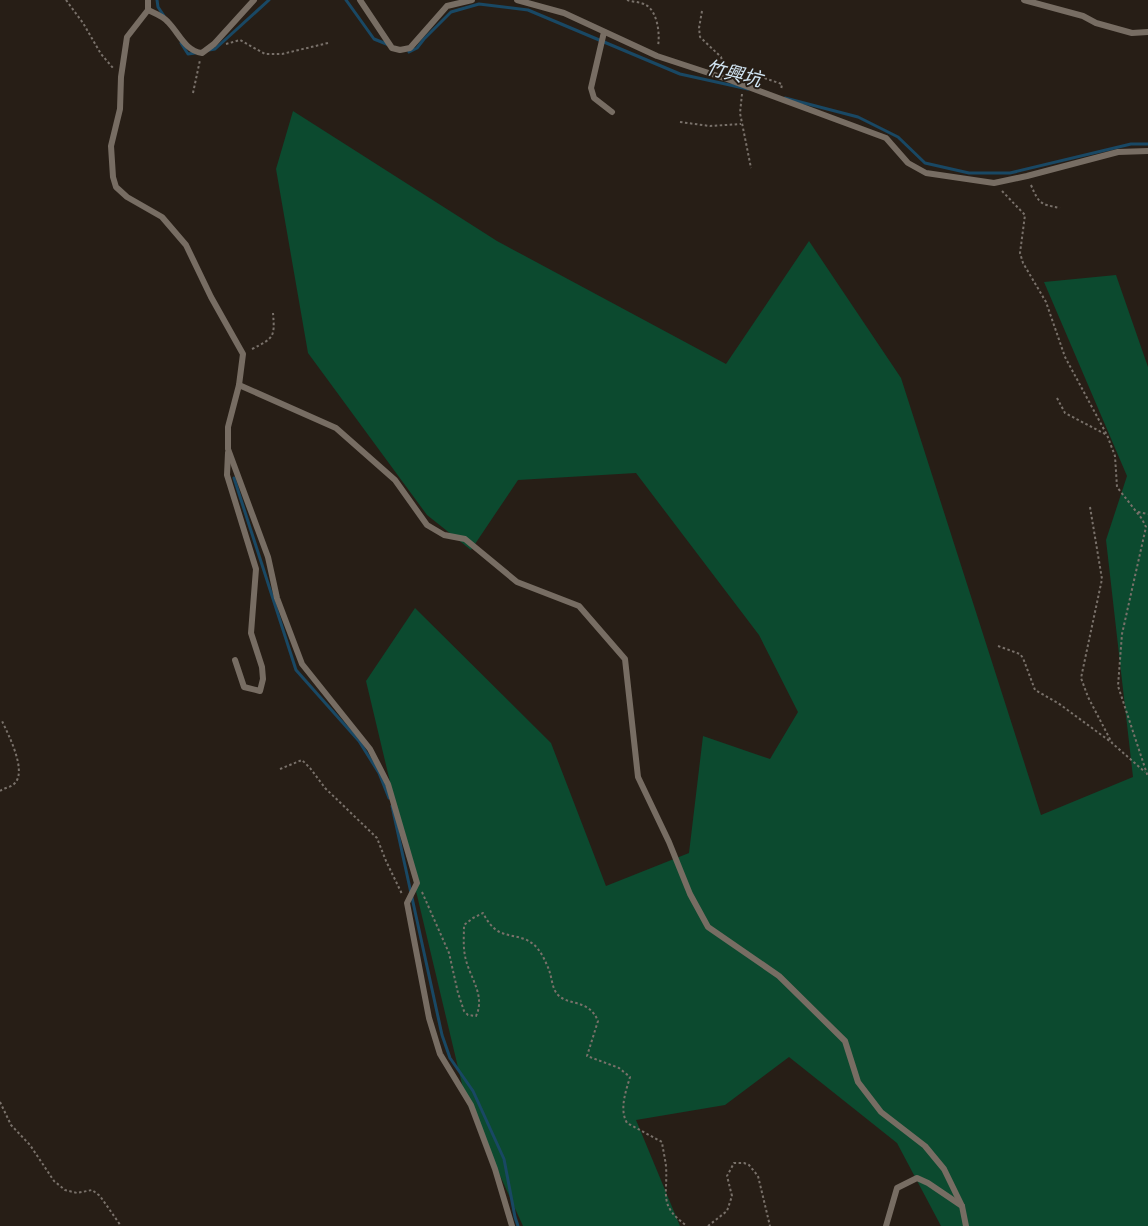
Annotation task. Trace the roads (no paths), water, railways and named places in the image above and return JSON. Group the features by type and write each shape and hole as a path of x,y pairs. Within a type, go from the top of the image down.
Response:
{"lane":[{"path":"148,0 148,10 127,37 121,77 120,109 111,146 113,177 116,187 126,197 162,217 186,245 211,298 243,354 239,385 228,427 227,475 256,569 251,633 262,667 263,680 260,691 244,686 236,660"},
{"path":"148,10 167,20 194,52 202,53 254,0"},
{"path":"360,0 392,48 400,50 410,48 447,6 472,0"},
{"path":"517,0 564,14 657,56 728,79 886,138 908,163 926,173 994,183 1118,152 1148,151"},
{"path":"1024,0 1082,16 1132,33 1148,32"},
{"path":"604,32 591,88 594,98 612,112"},
{"path":"239,385 336,428 395,480 427,524 444,535 465,539 517,582 579,606 624,659 638,777 669,842 690,894 708,926 779,976 845,1040 858,1082 881,1112 925,1146 944,1169 962,1206 966,1226"},
{"path":"228,450 268,557 276,598 302,664 370,749 388,784 417,883 407,903 430,1018 440,1054 470,1105 495,1169 512,1226"},
{"path":"886,1226 897,1188 917,1178 928,1183 962,1206"}],"waterway":[{"name":"竹興坑","path":"157,0 158,7 164,16"},
{"name":"竹興坑","path":"209,50 215,49 269,0"},
{"name":"竹興坑","path":"346,0 374,39 389,45"},
{"name":"竹興坑","path":"409,52 417,48 451,12 479,4 528,10 680,74 748,89"},
{"name":"竹興坑","path":"181,43 188,54 195,53"},
{"name":"竹興坑","path":"785,98 858,117 898,137 925,163 969,173 1010,173 1131,144 1148,144"},
{"path":"234,478 296,670 359,741 379,773 389,798"},
{"path":"392,806 442,1035 450,1058 473,1091 504,1159 518,1226"}]}
